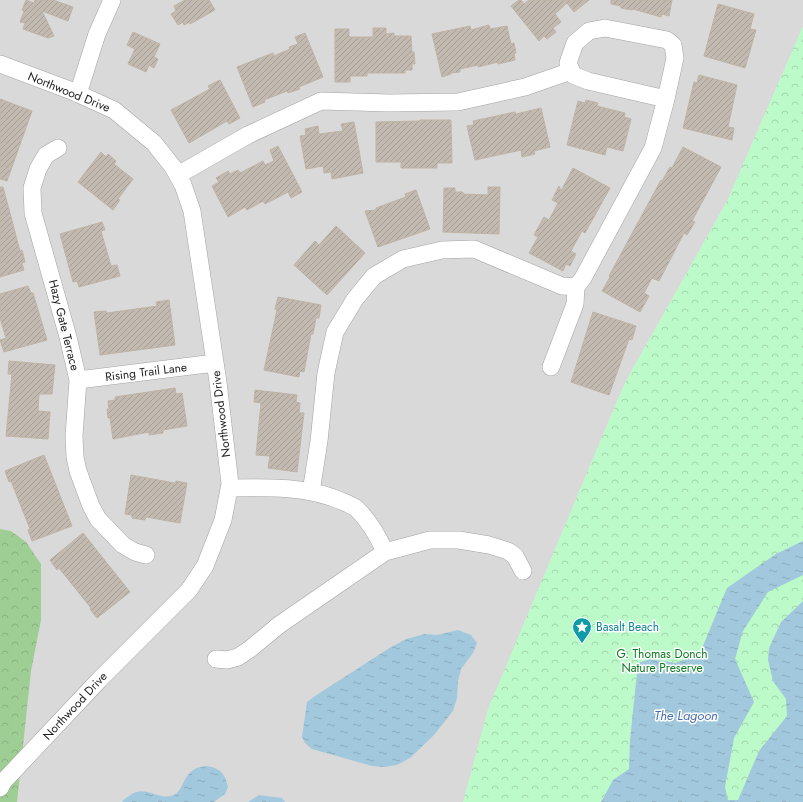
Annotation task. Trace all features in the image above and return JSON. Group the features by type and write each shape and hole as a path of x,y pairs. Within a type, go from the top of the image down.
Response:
{"street":[{"path":"78,94 97,34 112,0"},
{"path":"551,367 575,304 576,286 583,278 653,148 666,99 675,58 673,45 667,40 605,28 589,31 575,43 568,63 573,75 588,81 666,99"},
{"name":"Northwood Drive","path":"0,64 78,94 114,110 154,143 174,167 183,185 192,211 215,363 230,484 223,520 205,566 188,590 100,680 0,788"},
{"path":"178,175 248,135 321,101 389,103 458,102 526,87 571,71"},
{"name":"Hazy Gate Terrace","path":"58,148 46,155 38,169 32,188 33,213 68,336 78,380 74,436 75,457 82,485 90,506 98,519 123,545 135,552 146,555"},
{"path":"311,492 326,373 335,332 355,299 374,276 403,259 442,250 474,249 562,286 576,286"},
{"name":"Rising Trail Lane","path":"78,380 215,363"},
{"path":"229,488 268,487 311,492 336,498 356,508 377,534 385,552"},
{"path":"216,658 227,660 238,657 279,625 385,552 430,540 459,540 489,545 508,551 516,556 523,571"}],"shaded area":[{"path":"0,0 803,0 803,802 0,802"}],"green space":[{"name":"G. Thomas Donch Nature Preserve","path":"803,26 803,802 463,802 488,709 620,394 628,377 727,201"},
{"path":"0,529 11,531 26,542 41,564 41,620 31,671 17,802 0,802"}],"water":[{"name":"The Lagoon","path":"803,541 803,575 768,592 743,631 735,659 754,702 734,738 725,787 728,800 738,800 759,751 787,716 786,699 773,681 768,660 769,648 781,622 803,601 803,802 601,802 613,780 629,769 630,740 638,663 650,659 676,663 700,653 727,588 776,554"},
{"path":"458,630 471,635 477,643 473,653 461,669 458,681 457,698 453,711 434,735 410,758 397,765 384,767 372,766 312,749 305,743 302,737 307,702 315,696 406,639 425,634 437,635"},
{"path":"206,766 215,768 222,772 228,787 225,794 214,802 122,802 124,799 140,791 160,796 171,796 178,792 189,774 199,767"},
{"path":"259,795 282,798 285,802 248,802"}],"building":[{"path":"26,0 34,3 35,0 53,0 73,7 68,21 42,11 54,36 48,38 23,29 25,23 20,22 24,11 22,10"},
{"path":"185,0 209,0 215,10 190,24 190,22 184,25 183,22 178,25 171,14 176,11 174,6"},
{"path":"521,0 524,4 529,0 589,0 574,12 567,3 555,14 561,22 553,28 556,32 547,39 544,36 539,41 511,6"},
{"path":"611,0 672,0 669,16 662,14 661,17 633,9 621,8 621,6 611,4"},
{"path":"718,4 754,14 750,29 756,30 745,68 704,56"},
{"path":"489,25 490,29 507,26 511,44 514,43 516,53 514,54 515,60 498,64 498,62 478,67 478,65 460,69 460,72 451,73 442,77 432,34 470,26 471,30"},
{"path":"373,28 386,28 386,34 394,33 394,36 411,36 412,52 414,52 415,64 412,64 412,70 405,70 405,73 367,73 367,76 350,76 350,82 335,82 335,29 349,29 349,37 373,37"},
{"path":"133,32 160,44 154,57 158,59 154,68 149,65 146,72 128,64 135,49 127,45"},
{"path":"305,33 323,77 299,87 300,89 288,93 287,91 264,100 265,102 253,107 237,67 273,53 274,56 290,49 289,47 298,44 295,37"},
{"path":"699,75 737,85 728,127 734,128 732,140 683,128 694,82 697,83"},
{"path":"220,80 240,118 229,124 227,121 189,143 171,110 210,89 208,86"},
{"path":"0,99 32,111 7,181 0,179"},
{"path":"586,100 598,103 597,106 625,113 624,117 631,119 623,151 607,147 605,155 567,145 578,101 585,103"},
{"path":"541,108 550,147 534,151 535,154 522,157 521,150 475,160 467,126 474,125 473,121"},
{"path":"451,120 452,163 437,163 437,168 401,168 401,162 376,162 376,122"},
{"path":"354,122 363,173 332,179 331,172 324,173 323,166 306,169 300,136 306,135 305,129 318,126 319,134 343,131 341,124"},
{"path":"278,146 302,192 291,198 288,192 265,204 263,201 247,210 245,207 228,217 212,186 219,182 216,178 228,171 230,174 238,170 240,173 263,161 265,165 274,161 270,150"},
{"path":"683,147 721,167 692,221 695,222 687,235 684,233 659,281 652,278 644,293 649,296 640,312 602,291 661,180 662,181 670,167 672,168"},
{"path":"101,152 106,157 108,154 116,161 114,164 133,179 118,199 120,200 113,210 78,182"},
{"path":"573,168 610,188 585,233 582,231 571,251 576,254 570,266 566,264 563,271 529,253 538,237 534,235 544,217 549,220 558,203 552,200 559,186 561,191"},
{"path":"0,187 3,187 20,251 22,250 25,262 22,263 24,270 0,277"},
{"path":"488,187 500,187 499,234 443,232 444,188 455,188 455,192 463,192 463,194 488,195"},
{"path":"416,190 430,229 378,247 365,211 376,210 376,208 406,197 405,194"},
{"path":"102,222 105,230 101,231 111,266 117,265 120,276 79,287 77,281 73,282 60,234"},
{"path":"336,226 365,253 327,295 294,265 315,241 319,245"},
{"path":"28,286 31,293 33,293 47,340 4,352 0,340 6,338 0,318 0,294"},
{"path":"278,297 321,305 319,318 316,318 313,334 311,334 304,372 300,371 299,377 264,370 277,310 275,309"},
{"path":"169,300 175,345 100,355 94,312 106,311 107,313 157,306 156,302"},
{"path":"593,312 636,326 632,340 629,339 609,395 571,382"},
{"path":"9,361 55,365 52,394 39,394 38,411 50,412 48,439 6,436 12,374 8,374"},
{"path":"175,388 176,394 182,393 187,426 163,430 163,433 149,435 149,432 113,439 110,418 108,418 108,401 115,400 115,397"},
{"path":"255,390 297,395 296,402 300,403 299,413 304,413 297,472 268,468 270,456 256,455 261,403 254,402"},
{"path":"44,455 72,526 32,541 28,530 30,529 11,481 9,482 5,471"},
{"path":"131,475 175,483 176,481 187,483 180,523 146,517 145,520 132,518 132,515 125,514"},
{"path":"83,533 130,592 97,618 90,609 91,608 59,568 57,570 50,560"}],"place":[{"name":"Basalt Beach","path":"582,644"}]}
